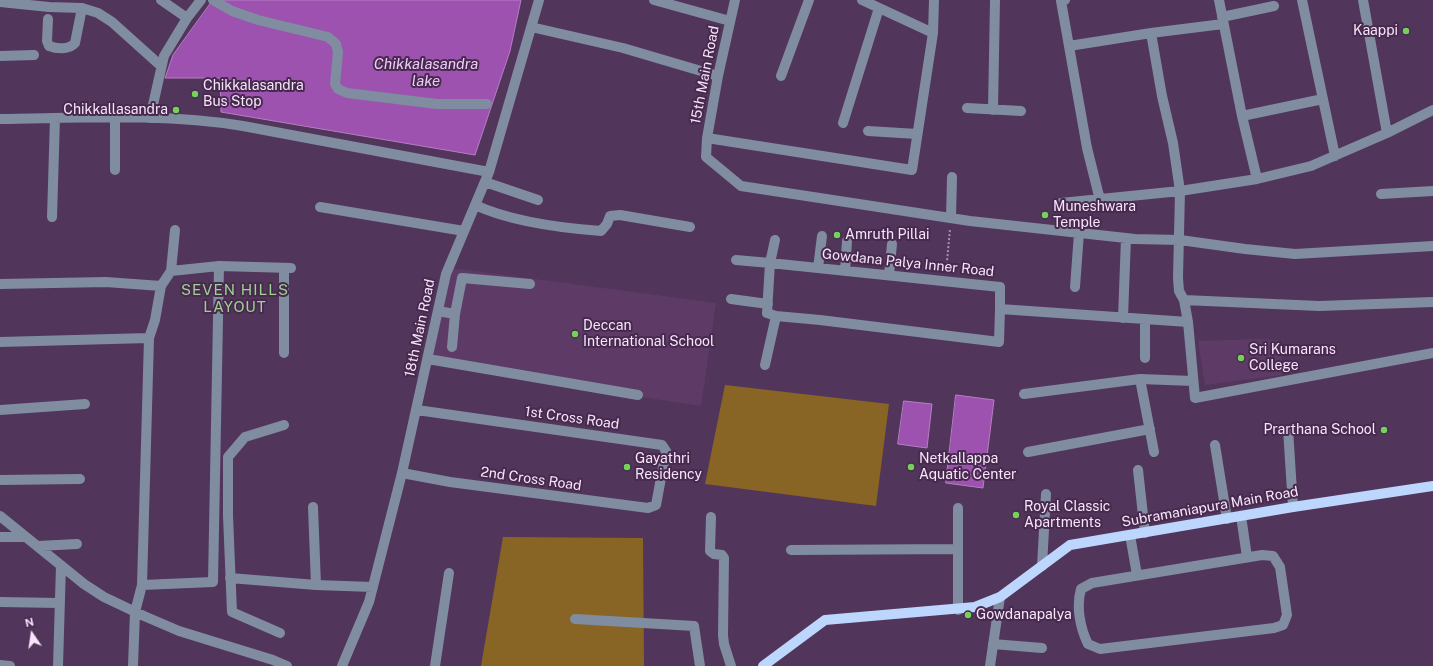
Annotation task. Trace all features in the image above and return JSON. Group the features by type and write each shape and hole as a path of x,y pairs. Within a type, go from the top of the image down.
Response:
{"main road":[{"name":"Subramaniapura Main Road","path":"763,666 825,620 958,610 975,607 1000,597 1070,545 1293,507 1433,486"}],"street":[{"path":"162,0 187,18"},
{"path":"150,118 164,56 187,18 201,0"},
{"path":"213,0 239,14 328,37 336,44 338,52 335,84 338,89 347,93 437,104 487,104"},
{"name":"18th Main Road","path":"342,666 369,602 373,587 417,410 446,274 487,177 539,0"},
{"path":"654,0 730,21"},
{"name":"15th Main Road","path":"735,0 718,76 707,138 706,157 741,186 951,218"},
{"path":"781,76 809,0"},
{"path":"862,0 933,33"},
{"path":"707,138 912,170 933,33 934,0"},
{"path":"993,110 995,0"},
{"path":"1065,0 1061,1 1087,148 1100,200"},
{"path":"1219,0 1242,116 1257,179"},
{"path":"1302,0 1335,156"},
{"path":"1363,0 1387,133"},
{"path":"0,2 51,3 82,8 98,13 112,22 161,66"},
{"path":"1069,46 1223,21 1274,6"},
{"path":"48,18 47,41 50,46 56,48 69,48 75,43 82,8"},
{"path":"843,123 879,8"},
{"path":"531,27 623,48 718,76"},
{"path":"1152,33 1162,96 1173,143 1180,192 1178,278 1179,291 1184,300 1188,322 1195,398 1433,353"},
{"path":"0,56 34,55"},
{"path":"1242,116 1323,99"},
{"path":"967,108 1020,111"},
{"path":"1061,203 1180,192 1257,179 1311,166 1387,133 1433,110"},
{"path":"0,119 115,117 177,118 225,123 487,177 538,200"},
{"path":"115,117 115,170"},
{"path":"52,217 55,118"},
{"path":"868,131 918,134"},
{"path":"952,177 951,218 1126,238 1180,240 1295,254 1433,246"},
{"path":"1381,194 1433,191"},
{"path":"475,205 510,218 579,229 601,231 607,224 610,216 620,215 690,228"},
{"path":"320,207 464,231"},
{"path":"133,666 135,612 142,585 149,338 155,320 161,286 171,271 175,230"},
{"path":"1075,287 1079,233"},
{"path":"818,268 822,236"},
{"path":"1123,318 1126,238"},
{"path":"775,240 770,263 767,313 776,316 999,342 1000,309 1188,322"},
{"path":"845,271 847,241"},
{"path":"889,275 892,244"},
{"name":"Gowdana Palya Inner Road","path":"736,260 1000,286 1000,309"},
{"path":"171,271 219,266 288,268 284,353"},
{"path":"142,585 213,582 219,266"},
{"path":"452,347 455,314 462,278 530,284"},
{"path":"0,284 106,282 161,286"},
{"path":"731,299 768,304"},
{"path":"1184,300 1319,306 1433,302"},
{"path":"438,311 455,314"},
{"path":"765,365 776,316"},
{"path":"1145,320 1145,358"},
{"path":"0,342 149,338"},
{"path":"428,359 638,395"},
{"path":"1024,394 1140,379 1193,381"},
{"path":"1140,379 1154,452"},
{"path":"0,410 85,404"},
{"name":"1st Cross Road","path":"417,410 662,445 666,451 656,505"},
{"path":"280,633 232,612 228,516 228,457 245,437 284,425"},
{"path":"1028,452 1150,429"},
{"path":"1288,429 1293,507"},
{"path":"1215,445 1227,519"},
{"path":"1138,470 1145,532"},
{"name":"2nd Cross Road","path":"402,473 450,482 640,507 648,508 656,505"},
{"path":"0,480 80,479"},
{"path":"1042,566 1046,494"},
{"path":"313,508 316,585"},
{"path":"958,508 958,610"},
{"path":"0,516 93,590 135,612 179,630 273,660 287,666"},
{"path":"1241,516 1247,557"},
{"path":"711,517 710,551 714,554 722,555 724,558 724,644 731,666"},
{"path":"1130,535 1137,575"},
{"path":"0,537 26,537"},
{"path":"38,546 77,544"},
{"path":"791,550 958,549"},
{"path":"1262,555 1274,556 1280,567 1287,615 1283,625 1274,628 1100,649 1088,644 1083,634 1078,600 1081,589 1092,583 1137,575 1247,557 1262,555"},
{"path":"58,666 61,565"},
{"path":"435,666 449,573"},
{"path":"230,578 316,585 373,587"},
{"path":"990,666 1000,597"},
{"path":"0,602 60,603"},
{"path":"575,619 694,626 700,666"},
{"path":"993,644 1042,648"},
{"path":"0,666 10,666"}],"path":[{"path":"946,281 951,218"}],"shaded area":[{"name":"Deccan International School","path":"452,268 716,303 701,406 431,365"},
{"name":"Sri Kumarans College","path":"1260,339 1281,341 1282,375 1205,385 1198,341"},
{"path":"725,385 889,404 876,506 705,484"},
{"path":"503,537 643,538 644,666 481,666"}],"water":[{"name":"Chikkalasandra lake","path":"213,0 521,0 510,51 475,155 221,112 220,78 165,78 173,55"},
{"path":"956,395 994,400 983,488 946,483"},
{"path":"904,401 932,404 927,448 898,444"}],"place":[{"name":"Kaappi","path":"1406,31"},
{"name":"Chikkalasandra Bus Stop","path":"195,94"},
{"name":"Chikkallasandra","path":"176,110"},
{"name":"Muneshwara Temple","path":"1045,215"},
{"name":"Amruth Pillai","path":"837,235"},
{"name":"Deccan International School","path":"575,334"},
{"name":"Sri Kumarans College","path":"1241,358"},
{"name":"Prarthana School","path":"1384,430"},
{"name":"Gayathri Residency","path":"627,467"},
{"name":"Netkallappa Aquatic Center","path":"911,467"},
{"name":"Royal Classic Apartments","path":"1016,515"},
{"name":"Gowdanapalya","path":"968,615"}],"district":[{"name":"SEVEN HILLS LAYOUT","path":"235,298"}]}
